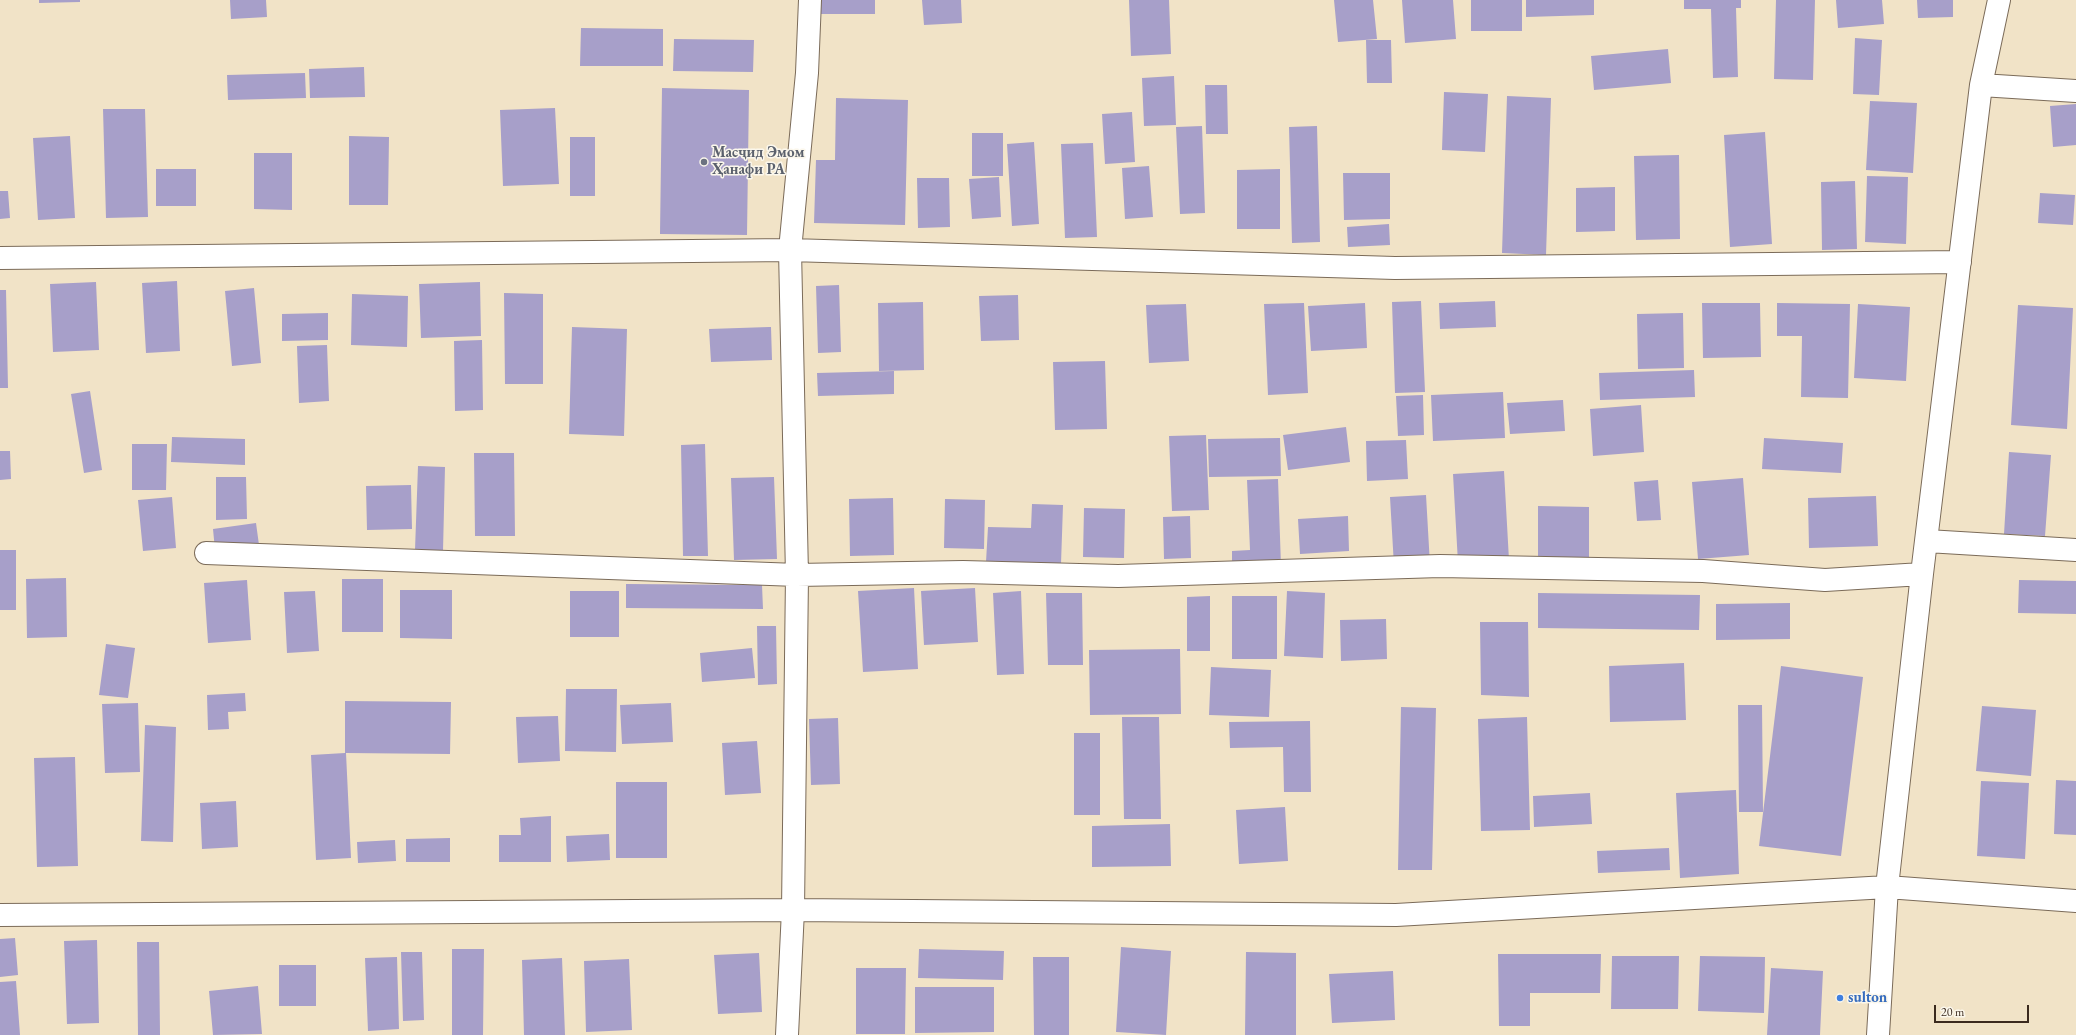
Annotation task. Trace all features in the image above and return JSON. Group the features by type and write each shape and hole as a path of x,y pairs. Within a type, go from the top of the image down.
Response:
{"street":[{"path":"787,1035 793,910 797,574 790,250 807,73 810,0"},
{"path":"1878,1035 1887,887 1922,574 1981,86 2000,0"},
{"path":"1981,86 2076,91"},
{"path":"0,258 790,250 1395,268 1960,262"},
{"path":"1927,540 2076,550"},
{"path":"206,554 797,574 963,572 1118,576 1440,566 1703,571 1825,580 1922,574"},
{"path":"0,915 793,910 1396,915 1887,887 2076,901"}],"building":[{"path":"39,0 80,0 80,2 39,3"},
{"path":"230,0 266,0 267,17 231,19"},
{"path":"820,0 875,0 875,14 820,14"},
{"path":"922,0 961,0 962,23 924,25"},
{"path":"1129,0 1169,0 1171,54 1131,56"},
{"path":"1334,0 1373,0 1377,39 1338,42"},
{"path":"1402,0 1453,0 1456,39 1405,43"},
{"path":"1471,0 1522,0 1522,31 1471,31"},
{"path":"1526,0 1594,0 1594,15 1526,17"},
{"path":"1684,0 1741,0 1741,8 1736,8 1738,77 1713,78 1711,9 1684,9"},
{"path":"1776,0 1815,0 1813,80 1774,79"},
{"path":"1836,0 1882,0 1884,24 1838,28"},
{"path":"1917,0 1953,0 1953,17 1918,18"},
{"path":"581,28 663,29 663,66 580,66"},
{"path":"1855,38 1882,40 1879,95 1853,94"},
{"path":"674,39 754,40 753,72 673,71"},
{"path":"1366,40 1391,40 1392,83 1367,83"},
{"path":"1668,49 1671,83 1594,90 1591,56"},
{"path":"364,67 365,97 310,98 309,69"},
{"path":"305,73 306,98 228,100 227,75"},
{"path":"1174,76 1176,125 1144,126 1142,78"},
{"path":"1205,85 1227,85 1228,134 1206,134"},
{"name":"Масҷид Эмом Ҳанафи РА","path":"662,88 749,90 747,235 660,234"},
{"path":"1444,92 1488,94 1485,152 1442,150"},
{"path":"1507,96 1551,98 1546,255 1502,253"},
{"path":"836,98 908,100 905,225 814,223 816,160 835,160"},
{"path":"1870,101 1917,103 1913,173 1866,170"},
{"path":"2076,104 2076,145 2053,147 2050,106"},
{"path":"555,108 559,184 503,186 500,110"},
{"path":"103,109 145,109 148,217 106,218"},
{"path":"1132,112 1135,162 1105,164 1102,114"},
{"path":"1202,126 1205,213 1180,214 1176,127"},
{"path":"1317,126 1320,242 1292,243 1289,127"},
{"path":"1765,132 1772,244 1730,247 1724,135"},
{"path":"972,133 1003,133 1003,176 972,176"},
{"path":"70,136 75,218 38,220 33,138"},
{"path":"349,136 389,137 388,205 349,205"},
{"path":"570,137 595,137 595,196 570,196"},
{"path":"1034,142 1039,224 1012,226 1007,144"},
{"path":"1093,143 1097,237 1065,238 1061,144"},
{"path":"254,153 292,153 292,210 254,209"},
{"path":"1679,155 1680,239 1636,240 1634,156"},
{"path":"1149,166 1153,217 1125,219 1122,168"},
{"path":"156,169 196,169 196,206 156,206"},
{"path":"1280,169 1280,229 1237,229 1237,170"},
{"path":"1343,173 1390,173 1390,219 1344,220"},
{"path":"1867,176 1908,177 1906,244 1865,242"},
{"path":"999,177 1001,217 972,219 969,179"},
{"path":"917,178 949,178 950,227 918,228"},
{"path":"1855,181 1857,249 1822,250 1821,182"},
{"path":"1615,187 1615,231 1576,232 1576,188"},
{"path":"0,191 8,191 10,218 0,219"},
{"path":"2040,193 2075,195 2073,225 2038,223"},
{"path":"1389,224 1390,245 1348,247 1347,227"},
{"path":"177,281 180,351 146,353 142,283"},
{"path":"96,282 99,350 53,352 50,284"},
{"path":"480,282 481,336 421,338 419,284"},
{"path":"839,285 841,352 818,353 816,286"},
{"path":"254,288 261,363 232,366 225,291"},
{"path":"0,290 6,290 8,388 0,388"},
{"path":"504,293 543,294 543,384 505,384"},
{"path":"352,294 408,296 407,347 351,345"},
{"path":"1018,295 1019,340 981,341 979,296"},
{"path":"1421,301 1425,392 1395,393 1392,302"},
{"path":"1495,301 1496,327 1440,329 1439,303"},
{"path":"923,302 924,370 879,371 878,303"},
{"path":"1304,303 1308,393 1268,395 1264,304"},
{"path":"1365,303 1367,348 1311,351 1308,306"},
{"path":"1702,303 1760,303 1761,357 1703,358"},
{"path":"1777,303 1850,304 1848,398 1801,397 1802,336 1777,336"},
{"path":"1186,304 1189,361 1149,363 1146,305"},
{"path":"1858,304 1910,307 1906,381 1854,378"},
{"path":"2018,305 2073,308 2067,429 2011,425"},
{"path":"328,313 328,340 282,341 282,314"},
{"path":"1683,313 1684,368 1638,369 1637,314"},
{"path":"572,327 627,329 624,436 569,434"},
{"path":"771,327 772,360 711,362 709,329"},
{"path":"482,340 483,410 455,411 454,341"},
{"path":"327,345 329,401 299,403 297,346"},
{"path":"1105,361 1107,429 1055,430 1053,362"},
{"path":"1694,370 1695,397 1600,400 1599,373"},
{"path":"894,371 894,394 818,396 817,373"},
{"path":"90,391 102,470 84,473 71,394"},
{"path":"1503,392 1505,438 1433,441 1431,395"},
{"path":"1423,395 1424,435 1398,436 1396,396"},
{"path":"1563,400 1565,431 1510,434 1507,403"},
{"path":"1641,405 1644,452 1593,456 1590,409"},
{"path":"1346,427 1350,462 1288,470 1283,435"},
{"path":"1206,435 1209,510 1172,511 1169,436"},
{"path":"172,437 245,439 245,465 171,462"},
{"path":"1280,438 1281,476 1209,477 1208,439"},
{"path":"1764,438 1843,443 1841,473 1762,469"},
{"path":"1406,440 1408,479 1367,481 1366,441"},
{"path":"132,444 167,444 166,490 132,490"},
{"path":"705,444 708,556 683,556 681,445"},
{"path":"0,451 10,451 11,479 0,480"},
{"path":"2009,452 2051,455 2045,536 2004,534"},
{"path":"474,453 514,453 515,536 475,536"},
{"path":"418,466 445,467 443,551 415,550"},
{"path":"1504,471 1509,560 1458,563 1453,474"},
{"path":"216,477 246,477 247,519 216,520"},
{"path":"774,477 777,559 734,560 731,478"},
{"path":"1743,478 1749,555 1698,559 1692,482"},
{"path":"1278,479 1281,566 1232,568 1232,551 1250,550 1247,480"},
{"path":"1658,480 1661,520 1637,521 1634,482"},
{"path":"411,485 412,529 367,530 366,486"},
{"path":"1426,495 1430,565 1394,566 1390,497"},
{"path":"1876,496 1878,546 1809,548 1808,498"},
{"path":"172,497 176,548 143,551 138,500"},
{"path":"893,498 894,555 850,556 849,499"},
{"path":"945,499 985,500 984,549 944,548"},
{"path":"1032,504 1063,505 1061,564 986,562 988,527 1031,528"},
{"path":"1538,506 1589,507 1589,558 1538,558"},
{"path":"1084,508 1125,509 1124,558 1083,557"},
{"path":"1190,516 1191,558 1164,559 1163,517"},
{"path":"1348,516 1349,551 1300,554 1298,519"},
{"path":"256,523 259,545 215,550 213,529"},
{"path":"0,550 16,550 16,610 0,610"},
{"path":"66,578 67,637 27,638 26,579"},
{"path":"342,579 383,579 383,632 342,632"},
{"path":"247,580 251,640 208,643 204,583"},
{"path":"2019,580 2076,581 2076,614 2018,613"},
{"path":"626,584 762,585 763,609 626,608"},
{"path":"914,588 918,669 863,672 858,591"},
{"path":"975,588 978,642 924,645 921,591"},
{"path":"400,590 452,590 452,639 400,638"},
{"path":"315,591 319,651 287,653 284,592"},
{"path":"570,591 619,591 619,637 570,637"},
{"path":"1021,591 1024,674 997,675 993,593"},
{"path":"1287,591 1325,593 1323,658 1284,656"},
{"path":"1046,593 1082,593 1083,665 1048,665"},
{"path":"1538,593 1700,595 1699,630 1538,628"},
{"path":"1210,596 1210,651 1187,651 1187,597"},
{"path":"1232,596 1277,596 1277,659 1232,659"},
{"path":"1790,603 1790,639 1716,640 1716,604"},
{"path":"1386,619 1387,659 1341,661 1340,620"},
{"path":"1480,622 1528,622 1529,697 1481,695"},
{"path":"757,626 776,626 777,684 758,685"},
{"path":"106,644 135,648 128,698 99,695"},
{"path":"752,648 755,678 702,682 700,653"},
{"path":"1180,649 1181,714 1090,715 1089,650"},
{"path":"1684,663 1686,720 1610,722 1609,666"},
{"path":"1781,666 1863,677 1841,856 1759,846"},
{"path":"1211,667 1271,670 1269,717 1209,715"},
{"path":"566,689 617,689 616,752 565,751"},
{"path":"245,693 246,711 228,712 229,729 208,730 207,695"},
{"path":"345,701 451,702 450,754 346,753 351,858 316,860 311,755 345,753"},
{"path":"138,703 140,772 105,773 102,704"},
{"path":"671,703 673,742 622,744 620,705"},
{"path":"1738,705 1762,705 1763,812 1739,812"},
{"path":"1982,706 2036,710 2031,776 1976,771"},
{"path":"1401,707 1436,708 1432,870 1398,870"},
{"path":"558,716 560,761 518,763 516,717"},
{"path":"1122,717 1159,717 1161,819 1124,819"},
{"path":"1527,717 1530,830 1481,831 1478,719"},
{"path":"838,718 840,784 811,785 809,719"},
{"path":"1310,721 1311,792 1284,792 1283,747 1230,748 1229,722"},
{"path":"145,725 176,727 173,842 141,841"},
{"path":"1074,733 1100,733 1100,815 1074,815"},
{"path":"757,741 761,793 725,795 722,743"},
{"path":"75,757 78,866 37,867 34,758"},
{"path":"2056,780 2076,781 2076,835 2054,834"},
{"path":"1981,781 2029,783 2025,859 1977,856"},
{"path":"616,782 667,782 667,858 616,858"},
{"path":"1736,790 1739,874 1680,878 1676,793"},
{"path":"1590,793 1592,824 1534,827 1533,796"},
{"path":"236,801 238,847 202,849 200,803"},
{"path":"1285,807 1288,861 1239,864 1236,810"},
{"path":"551,816 551,862 499,862 499,835 521,835 520,818"},
{"path":"1170,824 1171,866 1092,867 1092,826"},
{"path":"609,834 610,860 567,862 566,836"},
{"path":"450,838 450,862 406,862 406,839"},
{"path":"395,840 396,861 358,863 357,842"},
{"path":"1669,848 1670,870 1598,873 1597,851"},
{"path":"15,938 18,975 0,977 0,939"},
{"path":"97,940 99,1023 67,1024 64,941"},
{"path":"137,942 159,942 160,1035 138,1035"},
{"path":"1121,947 1171,951 1166,1035 1116,1032"},
{"path":"452,949 484,949 483,1035 452,1035"},
{"path":"919,949 1004,951 1003,980 918,978"},
{"path":"401,952 422,952 424,1020 403,1021"},
{"path":"1246,952 1296,953 1296,1035 1245,1035"},
{"path":"759,953 762,1012 718,1014 714,955"},
{"path":"1498,954 1601,954 1600,993 1530,993 1530,1026 1499,1026"},
{"path":"1612,956 1679,956 1678,1009 1611,1009"},
{"path":"1700,956 1765,957 1764,1013 1698,1011"},
{"path":"397,957 399,1029 368,1031 365,958"},
{"path":"1033,957 1069,957 1069,1035 1034,1035"},
{"path":"562,958 565,1035 524,1035 522,960"},
{"path":"629,959 632,1030 586,1032 584,961"},
{"path":"279,965 316,965 316,1006 279,1006"},
{"path":"856,968 906,968 905,1034 856,1034"},
{"path":"1771,968 1823,971 1820,1035 1767,1035"},
{"path":"1393,971 1395,1020 1332,1023 1329,974"},
{"path":"16,981 20,1035 0,1035 0,982"},
{"path":"258,986 262,1034 213,1035 209,991"},
{"path":"915,987 994,987 994,1032 915,1033"}],"place":[{"name":"Масҷид Эмом Ҳанафи РА","path":"704,162"},
{"name":"sulton","path":"1840,998"}]}
